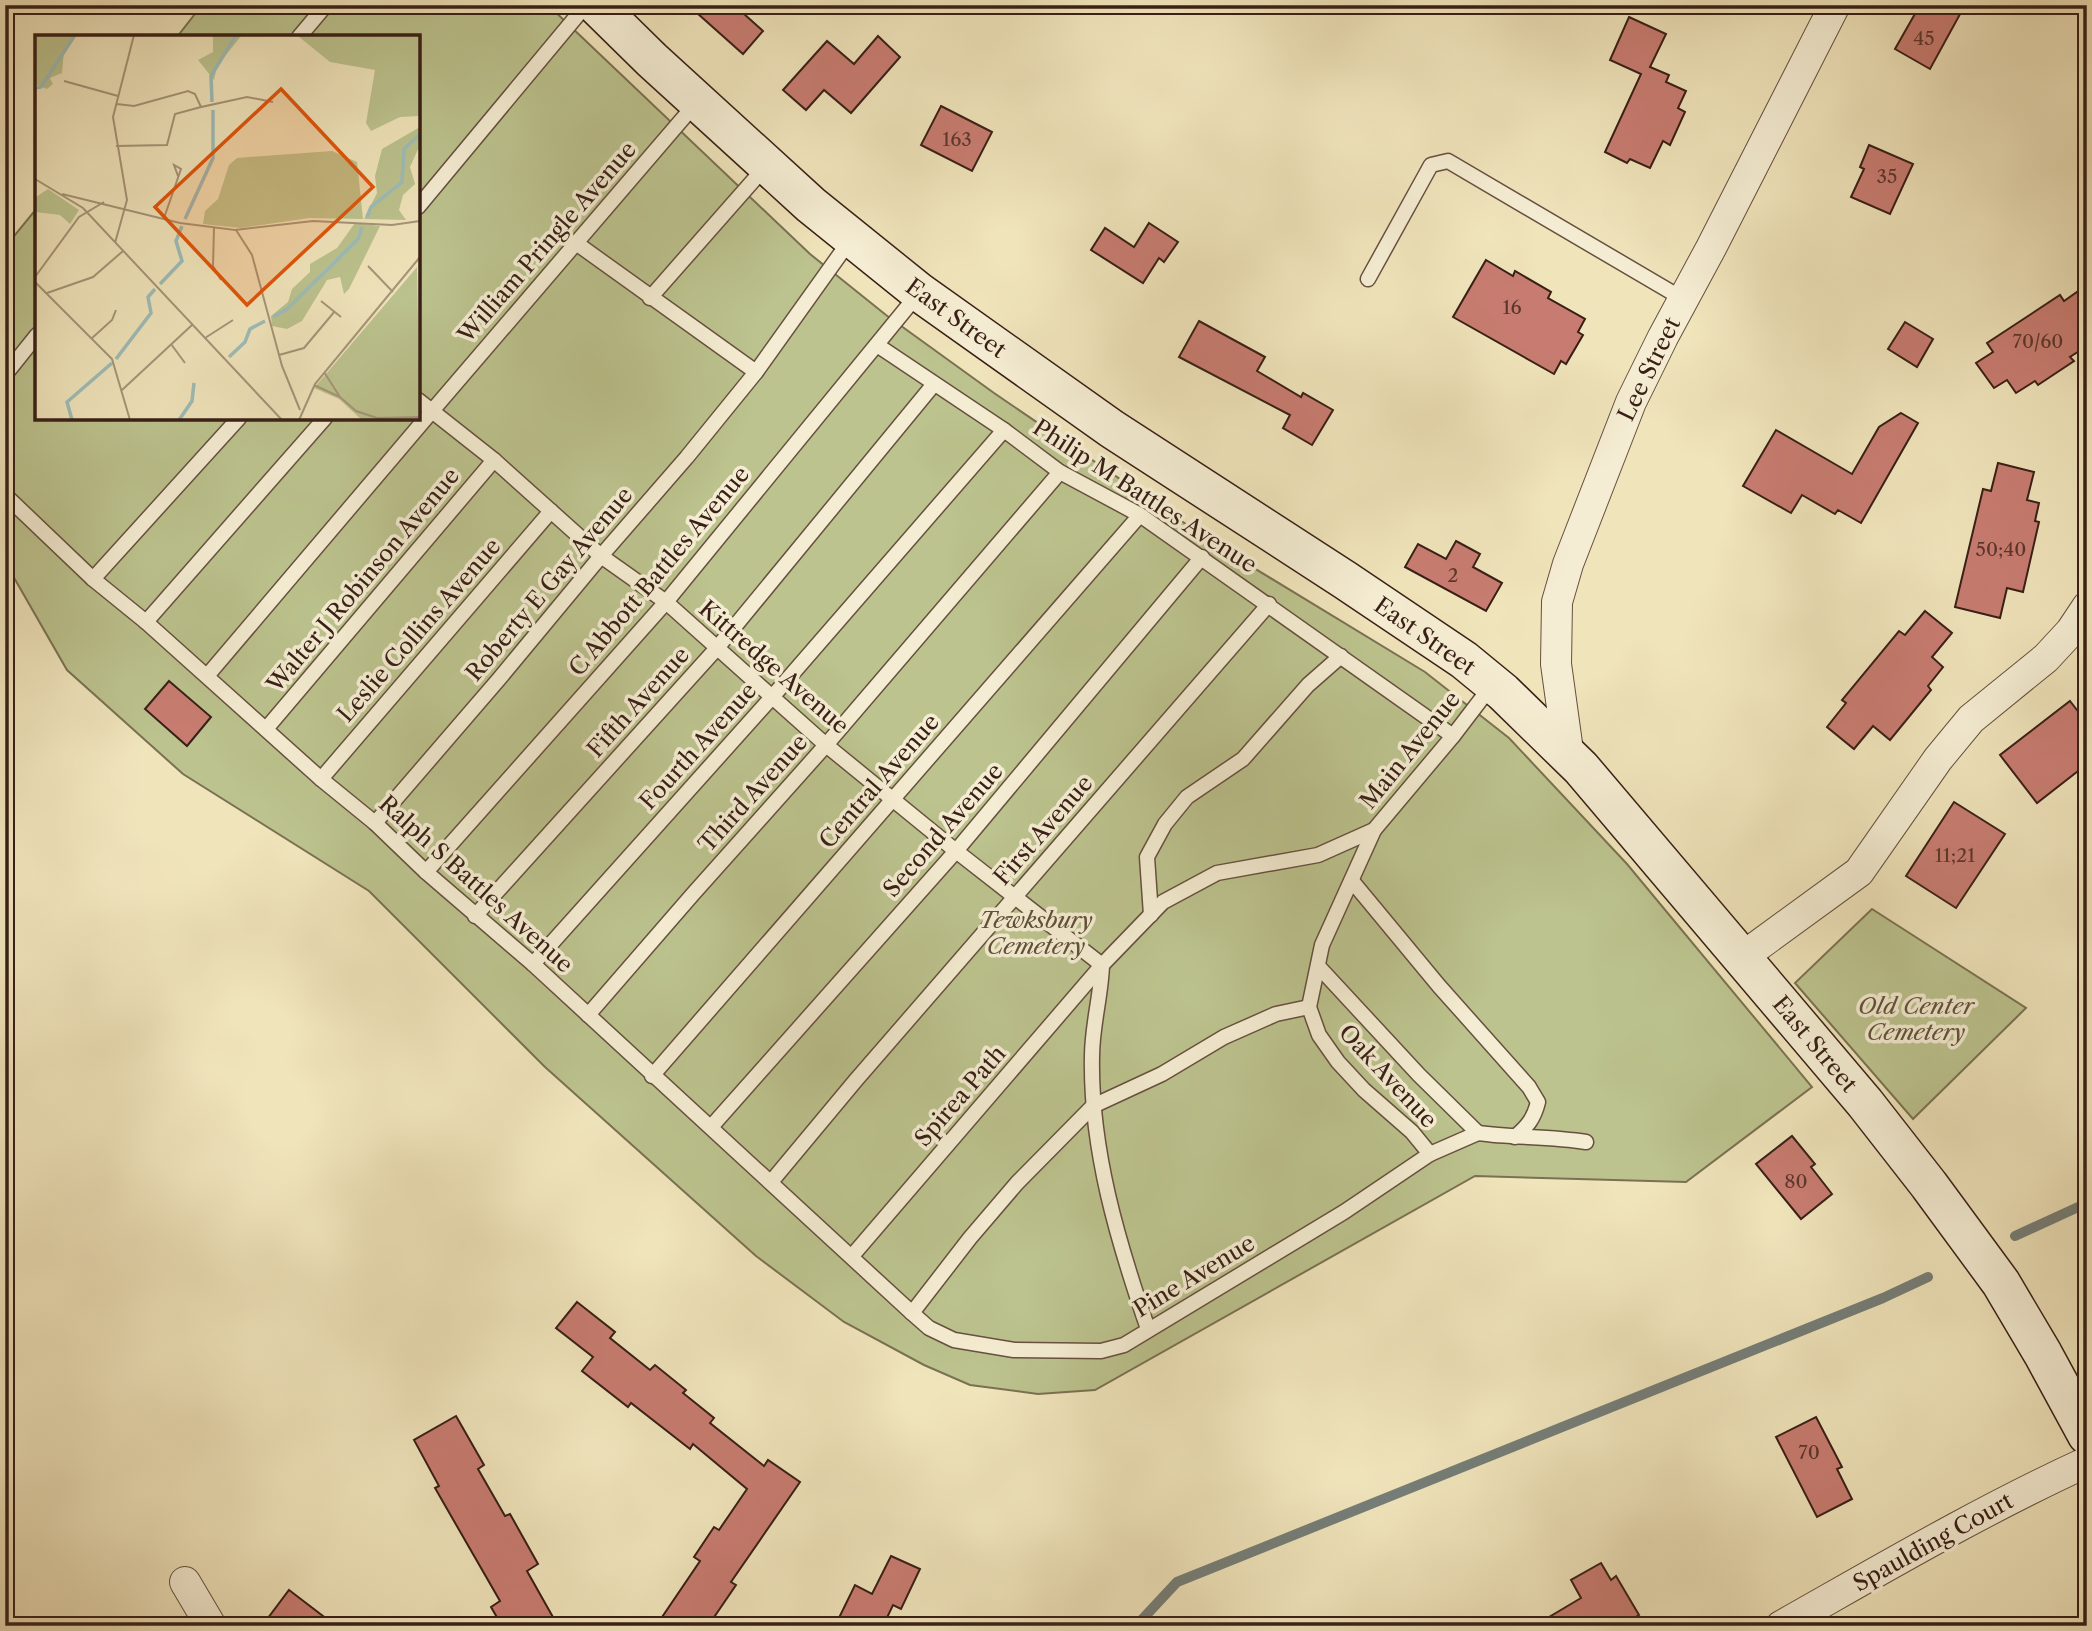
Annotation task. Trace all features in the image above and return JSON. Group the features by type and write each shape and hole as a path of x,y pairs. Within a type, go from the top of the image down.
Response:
{"main road":[{"name":"East Street","path":"596,5 811,205 919,292 1112,429 1464,660 1581,768 1865,1103 1967,1235 2001,1283 2087,1435"}],"street":[{"name":"Lee Street","path":"1569,758 1556,664 1557,602 1568,564 1631,402 1835,5"},
{"path":"1741,958 1859,872 1938,759 1971,719 2046,658 2071,631 2087,607"},
{"name":"Spaulding Court","path":"1781,1626 1934,1540 2087,1462"},
{"path":"185,1583 211,1626"}],"lane":[{"path":"301,35 326,5"},
{"path":"420,205 586,5"},
{"name":"William Pringle Avenue","path":"207,676 698,102"},
{"path":"1368,279 1431,165 1448,161 1683,299"},
{"path":"650,298 766,165"},
{"name":"Roberty E Gay Avenue","path":"375,823 687,457 756,372 851,238"},
{"path":"576,243 756,372"},
{"name":"C Abbott Battles Avenue","path":"426,872 666,602 919,292"},
{"path":"5,375 35,338"},
{"name":"Philip M Battles Avenue","path":"877,345 1004,430 1060,472 1140,515 1202,557 1453,736"},
{"name":"Fifth Avenue","path":"475,916 717,648 934,384"},
{"name":"Kittredge Avenue","path":"420,402 494,460 601,556 666,602 827,745 956,851 1102,965"},
{"path":"93,579 237,420"},
{"path":"146,622 323,420"},
{"name":"Fourth Avenue","path":"533,964 773,696 1004,430"},
{"name":"Walter J Robinson Avenue","path":"267,729 494,460"},
{"name":"Third Avenue","path":"588,1016 827,745 1060,472"},
{"name":"Ralph S Battles Avenue","path":"5,495 93,579 146,622 321,779 375,823 475,916 533,964 912,1313"},
{"name":"Leslie Collins Avenue","path":"321,779 551,511"},
{"name":"Central Avenue","path":"652,1076 1140,515"},
{"name":"Second Avenue","path":"711,1128 956,851 1202,557"},
{"name":"First Avenue","path":"771,1182 856,1080 1269,604"},
{"path":"1151,915 1147,857 1165,824 1187,797 1242,759 1308,685 1341,656"},
{"name":"Main Avenue","path":"1102,965 1163,902 1217,873 1318,855 1374,830 1493,684"},
{"path":"912,1313 1017,1183 1093,1106 1161,1074 1224,1037 1276,1014 1309,1007 1322,945 1374,830"},
{"path":"1352,881 1439,986 1529,1087 1538,1102 1534,1118 1527,1128 1515,1137"},
{"path":"1102,965 1092,1054 1093,1106 1101,1166 1132,1282 1148,1329"},
{"name":"Spirea Path","path":"852,1256 1102,965"},
{"path":"1318,966 1419,1075 1478,1133 1586,1142"},
{"name":"Oak Avenue","path":"1309,1007 1319,1035 1338,1062 1364,1090 1412,1132 1430,1154"},
{"name":"Pine Avenue","path":"912,1313 929,1328 954,1340 1014,1350 1101,1351 1124,1345 1302,1238 1430,1154 1478,1133"}],"green space":[{"name":"Tewksbury Cemetery","path":"202,5 548,5 810,254 886,315 994,393 1221,548 1425,672 1509,738 1627,864 1812,1087 1686,1182 1475,1176 1095,1390 1038,1394 970,1385 924,1365 844,1322 756,1256 545,1067 369,891 183,774 67,670 5,562 5,247 35,210 35,420 420,420 420,35 179,35"},
{"name":"Old Center Cemetery","path":"1872,909 2026,1008 1913,1119 1795,983"}],"building":[{"path":"688,5 734,5 763,31 743,54"},
{"path":"1920,5 1965,5 1930,69 1895,49"},
{"path":"1629,17 1666,34 1650,67 1669,75 1666,82 1686,91 1678,108 1685,112 1670,145 1663,141 1650,168 1630,159 1627,163 1605,152 1641,74 1610,60"},
{"path":"878,36 900,57 851,113 824,90 806,110 783,90 827,41 854,64"},
{"path":"941,106 992,132 972,171 921,145"},
{"path":"1869,145 1913,164 1890,214 1851,197 1864,169 1860,167"},
{"path":"1149,223 1178,242 1164,262 1159,258 1143,283 1091,250 1105,228 1134,247"},
{"path":"1486,260 1513,276 1515,271 1551,292 1548,298 1585,319 1578,332 1583,335 1566,364 1561,361 1554,374 1453,317"},
{"path":"2077,292 2087,306 2087,346 2070,357 2074,361 2038,385 2035,381 2016,393 2007,380 1994,388 1976,363 1993,352 1987,343 2060,295 2064,301"},
{"path":"1199,321 1265,357 1257,371 1301,397 1303,393 1333,410 1312,445 1283,428 1290,415 1179,357"},
{"path":"1905,322 1933,339 1917,367 1888,349"},
{"path":"1901,413 1918,423 1861,523 1838,510 1835,514 1802,495 1791,513 1743,486 1776,430 1852,474 1879,427"},
{"path":"1998,463 2034,472 2027,500 2039,503 2035,521 2039,522 2023,592 2007,588 2000,618 1955,607 1983,489 1991,491"},
{"path":"1456,541 1480,554 1473,567 1502,583 1486,611 1405,567 1418,544 1446,559"},
{"path":"1925,611 1952,633 1932,657 1943,667 1928,686 1931,690 1890,740 1873,726 1854,749 1827,727 1846,703 1842,700 1899,631 1905,635"},
{"path":"169,681 211,717 187,746 145,709"},
{"path":"2070,701 2087,723 2087,764 2037,803 2000,755"},
{"path":"1954,802 2005,834 1956,908 1906,876"},
{"path":"1792,1136 1815,1164 1811,1167 1832,1194 1801,1219 1756,1164"},
{"path":"577,1302 615,1332 610,1338 650,1370 655,1365 686,1390 683,1393 714,1418 710,1423 764,1466 768,1460 800,1482 731,1582 736,1585 708,1626 656,1626 700,1561 694,1557 714,1527 719,1530 747,1489 693,1444 690,1449 631,1403 628,1407 582,1371 593,1357 556,1328"},
{"path":"456,1416 484,1465 478,1469 505,1516 510,1514 538,1564 527,1571 558,1626 502,1626 491,1607 500,1601 435,1488 439,1486 414,1440"},
{"path":"1816,1417 1842,1467 1837,1469 1852,1499 1817,1517 1776,1437"},
{"path":"891,1556 920,1569 901,1609 893,1605 883,1626 835,1626 855,1585 872,1594"},
{"path":"1601,1563 1611,1580 1616,1576 1639,1615 1621,1626 1534,1626 1581,1598 1571,1580"},
{"path":"289,1590 336,1626 262,1626"}],"waterway":[{"path":"2015,1236 2087,1203"},
{"path":"1136,1626 1177,1582 1883,1298 1928,1277"}]}
